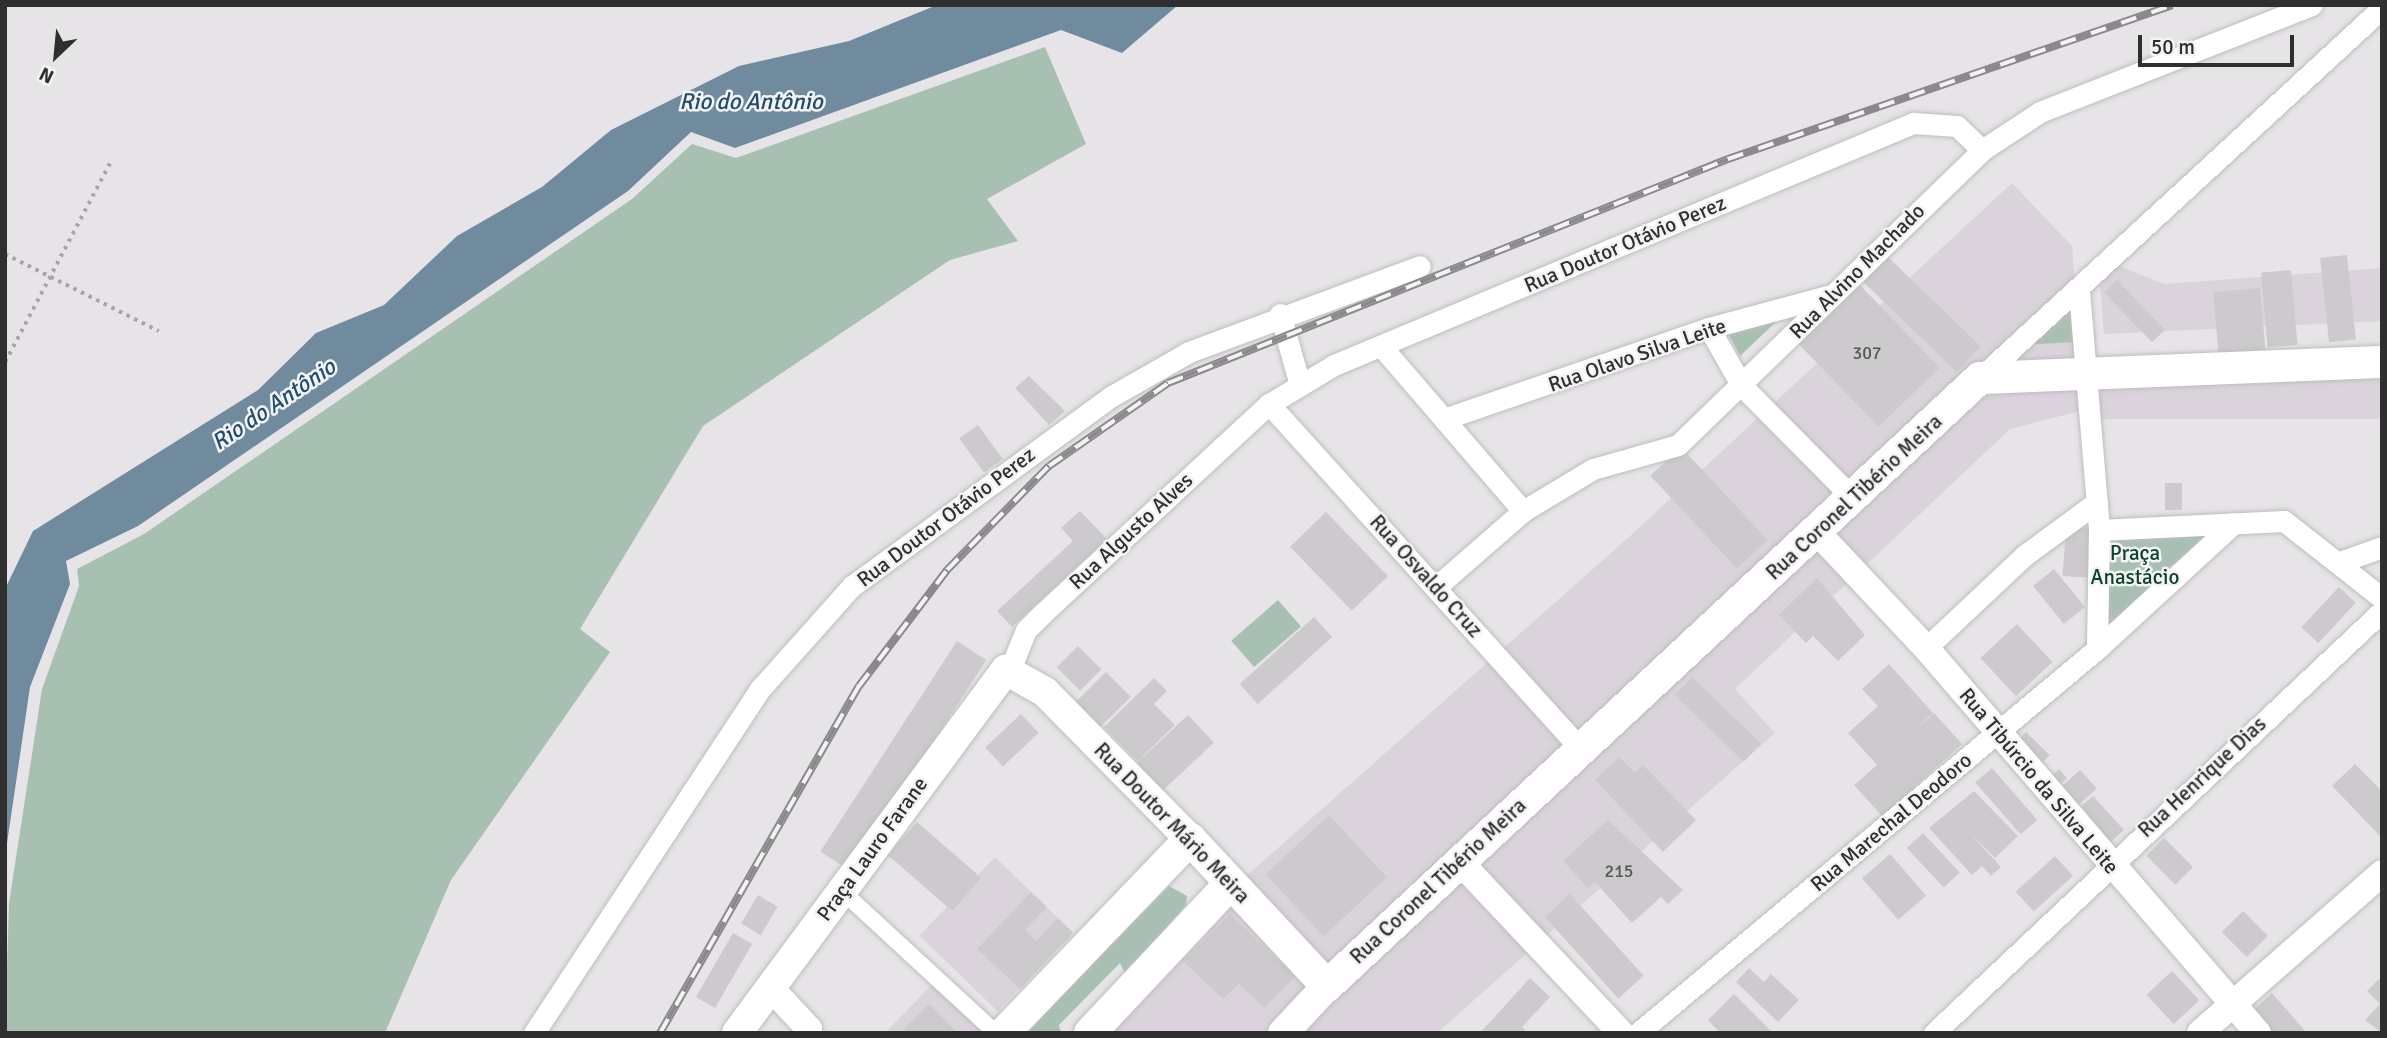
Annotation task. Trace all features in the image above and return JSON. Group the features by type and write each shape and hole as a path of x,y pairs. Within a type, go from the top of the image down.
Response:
{"main road":[{"path":"1980,378 2086,378 2382,362"},
{"name":"Rua Coronel Tibério Meira","path":"1327,986 1458,860 1855,500 1980,378"},
{"name":"Rua Doutor Mário Meira","path":"1010,669 1045,692 1190,839 1327,986"},
{"name":"Praça Lauro Farane","path":"737,1033 991,683 1010,669"},
{"path":"1004,1033 1190,839"},
{"path":"1090,1033 1230,884"},
{"path":"1283,1033 1327,986"}],"street":[{"name":"Rua Alvino Machado","path":"1436,587 1523,511 1593,468 1678,445 1742,386 1831,295 1982,150 2040,112 2312,5"},
{"name":"Rua Coronel Tibério Meira","path":"1980,378 2079,291 2382,8"},
{"name":"Rua Doutor Otávio Perez","path":"1269,404 1300,385 1381,346 1913,123 1957,126 1982,150"},
{"name":"Rua Doutor Otávio Perez","path":"534,1033 761,688 852,586 1112,396 1189,352 1280,314 1420,265"},
{"path":"2079,291 2099,530 2097,649"},
{"name":"Rua Olavo Silva Leite","path":"1444,419 1709,328 1831,295"},
{"path":"1280,314 1300,385"},
{"path":"1709,328 1742,386 1855,500"},
{"path":"1381,346 1523,511"},
{"name":"Rua Osvaldo Cruz","path":"1269,404 1581,749"},
{"name":"Rua Algusto Alves","path":"1010,669 1026,630 1269,404"},
{"path":"1926,648 2025,555 2097,502"},
{"path":"2099,530 2284,521 2343,561 2382,598"},
{"name":"Rua Marechal Deodoro","path":"1638,1033 2097,649 2234,523"},
{"name":"Rua Tibúrcio da Silva Leite","path":"1817,532 1926,648 2108,863 2258,1033"},
{"path":"2343,561 2382,547"},
{"name":"Rua Henrique Dias","path":"1934,1033 2108,863 2382,611"},
{"path":"1458,860 1621,1033"},
{"path":"2200,1033 2382,873"},
{"path":"842,891 996,1033"},
{"path":"771,988 809,1031"}],"path":[{"path":"5,362 111,161"},
{"path":"5,254 159,331"}],"shaded area":[{"path":"2012,183 2072,246 2084,410 2010,429 1735,689 1775,733 1437,1033 1100,1033 1226,894 1629,537"},
{"path":"2117,265 2164,284 2382,268 2382,321 2104,334 2100,285"},
{"path":"2096,360 2382,360 2382,419 2096,419"},
{"path":"995,857 1073,933 998,1011 919,935"},
{"path":"940,976 987,1033 885,1033"}],"green space":[{"path":"1045,47 1086,144 987,199 1018,241 950,260 703,426 580,629 610,652 451,880 385,1033 5,1033 9,903 42,689 79,586 77,569 144,534 632,199 692,144 736,158"},
{"path":"2073,294 2076,342 2019,345"},
{"path":"1803,296 1740,356 1719,316"},
{"name":"Praça Anastácio","path":"2218,531 2107,629 2104,537"},
{"path":"1278,600 1301,626 1254,667 1231,641"},
{"path":"1169,886 1187,896 1186,905 1126,975 1120,963 1059,1025 1061,1033 1022,1033"}],"water":[{"name":"Rio do Antônio","path":"937,5 1178,5 1122,53 1061,30 735,148 691,132 628,191 138,526 66,561 70,584 30,687 5,857 5,589 33,531 258,390 316,333 384,305 457,236 542,187 611,130 739,66 849,41"}],"building":[{"path":"2347,255 2356,340 2329,342 2320,258"},
{"path":"1888,257 1981,347 1956,372 1864,282"},
{"path":"2291,270 2298,345 2268,347 2261,273"},
{"path":"1855,280 1940,368 1879,427 1794,339"},
{"path":"2117,280 2165,330 2152,342 2104,293"},
{"path":"2260,288 2265,350 2219,354 2213,292"},
{"path":"1029,376 1065,411 1049,425 1015,388"},
{"path":"978,425 1003,459 984,472 959,439"},
{"path":"1681,447 1768,540 1737,569 1650,476"},
{"path":"2165,483 2182,483 2182,510 2165,510"},
{"path":"1080,511 1107,539 1012,627 997,611 1073,541 1061,528"},
{"path":"1326,512 1388,576 1352,611 1290,547"},
{"path":"2066,527 2092,529 2089,578 2063,576"},
{"path":"2054,569 2085,607 2064,624 2033,586"},
{"path":"1817,578 1865,635 1838,661 1813,636 1806,643 1779,615"},
{"path":"2339,587 2356,603 2318,643 2301,627"},
{"path":"1314,617 1332,637 1258,704 1240,684"},
{"path":"2017,624 2052,662 2016,696 1980,658"},
{"path":"957,641 986,660 850,871 820,852"},
{"path":"1078,646 1101,669 1080,691 1057,667"},
{"path":"1889,664 1933,713 1905,740 1934,713 1962,744 1882,816 1854,785 1877,765 1848,733 1878,706 1862,689"},
{"path":"1106,672 1131,697 1100,728 1075,703"},
{"path":"1692,677 1761,744 1744,762 1675,695"},
{"path":"1154,678 1167,691 1154,704 1175,725 1138,761 1104,727"},
{"path":"1021,714 1039,733 1003,766 985,747"},
{"path":"1188,715 1214,743 1160,793 1134,765"},
{"path":"2026,732 2050,755 2036,769 2012,746"},
{"path":"1619,757 1635,773 1643,765 1696,820 1663,852 1595,780"},
{"path":"2355,764 2382,791 2382,838 2332,786"},
{"path":"1992,768 2037,820 2021,835 1975,782"},
{"path":"2059,769 2067,778 2052,791 2044,782"},
{"path":"2080,770 2097,789 2071,812 2054,793"},
{"path":"1974,791 2018,836 1995,858 1969,832 2001,867 1991,876 1982,866 1972,875 1929,828"},
{"path":"2093,796 2124,830 2105,847 2082,821 2089,815 2081,806"},
{"path":"1329,815 1387,877 1323,936 1265,874"},
{"path":"1608,820 1683,890 1668,904 1661,897 1632,923 1595,882 1588,888 1563,861"},
{"path":"917,822 981,878 952,911 888,855"},
{"path":"1923,833 1960,872 1944,887 1907,848"},
{"path":"2164,838 2193,867 2175,885 2146,856"},
{"path":"1890,854 1926,896 1898,920 1862,878"},
{"path":"2055,856 2073,876 2034,912 2016,891"},
{"path":"1031,892 1047,907 1025,930 1036,941 1058,918 1073,933 1020,989 977,949"},
{"path":"1570,894 1644,976 1618,998 1545,917"},
{"path":"758,895 778,907 761,935 741,923"},
{"path":"2243,911 2268,936 2247,957 2222,932"},
{"path":"1230,914 1295,977 1264,1008 1239,984 1223,999 1183,961"},
{"path":"733,933 752,944 715,1008 696,997"},
{"path":"1749,968 1764,982 1771,974 1799,1000 1778,1022 1736,982"},
{"path":"2172,971 2199,1000 2174,1024 2146,995"},
{"path":"1530,978 1550,997 1522,1027 1528,1033 1480,1033"},
{"path":"2379,979 2382,981 2382,1033 2365,1020 2380,1004 2367,991"},
{"path":"2272,993 2307,1033 2269,1033 2251,1012"},
{"path":"1734,994 1773,1033 1720,1033 1708,1020"},
{"path":"929,1004 958,1033 900,1033"}],"railway":[{"path":"660,1033 859,686 947,570 1049,466 1168,383 1728,159 2172,5"}]}
